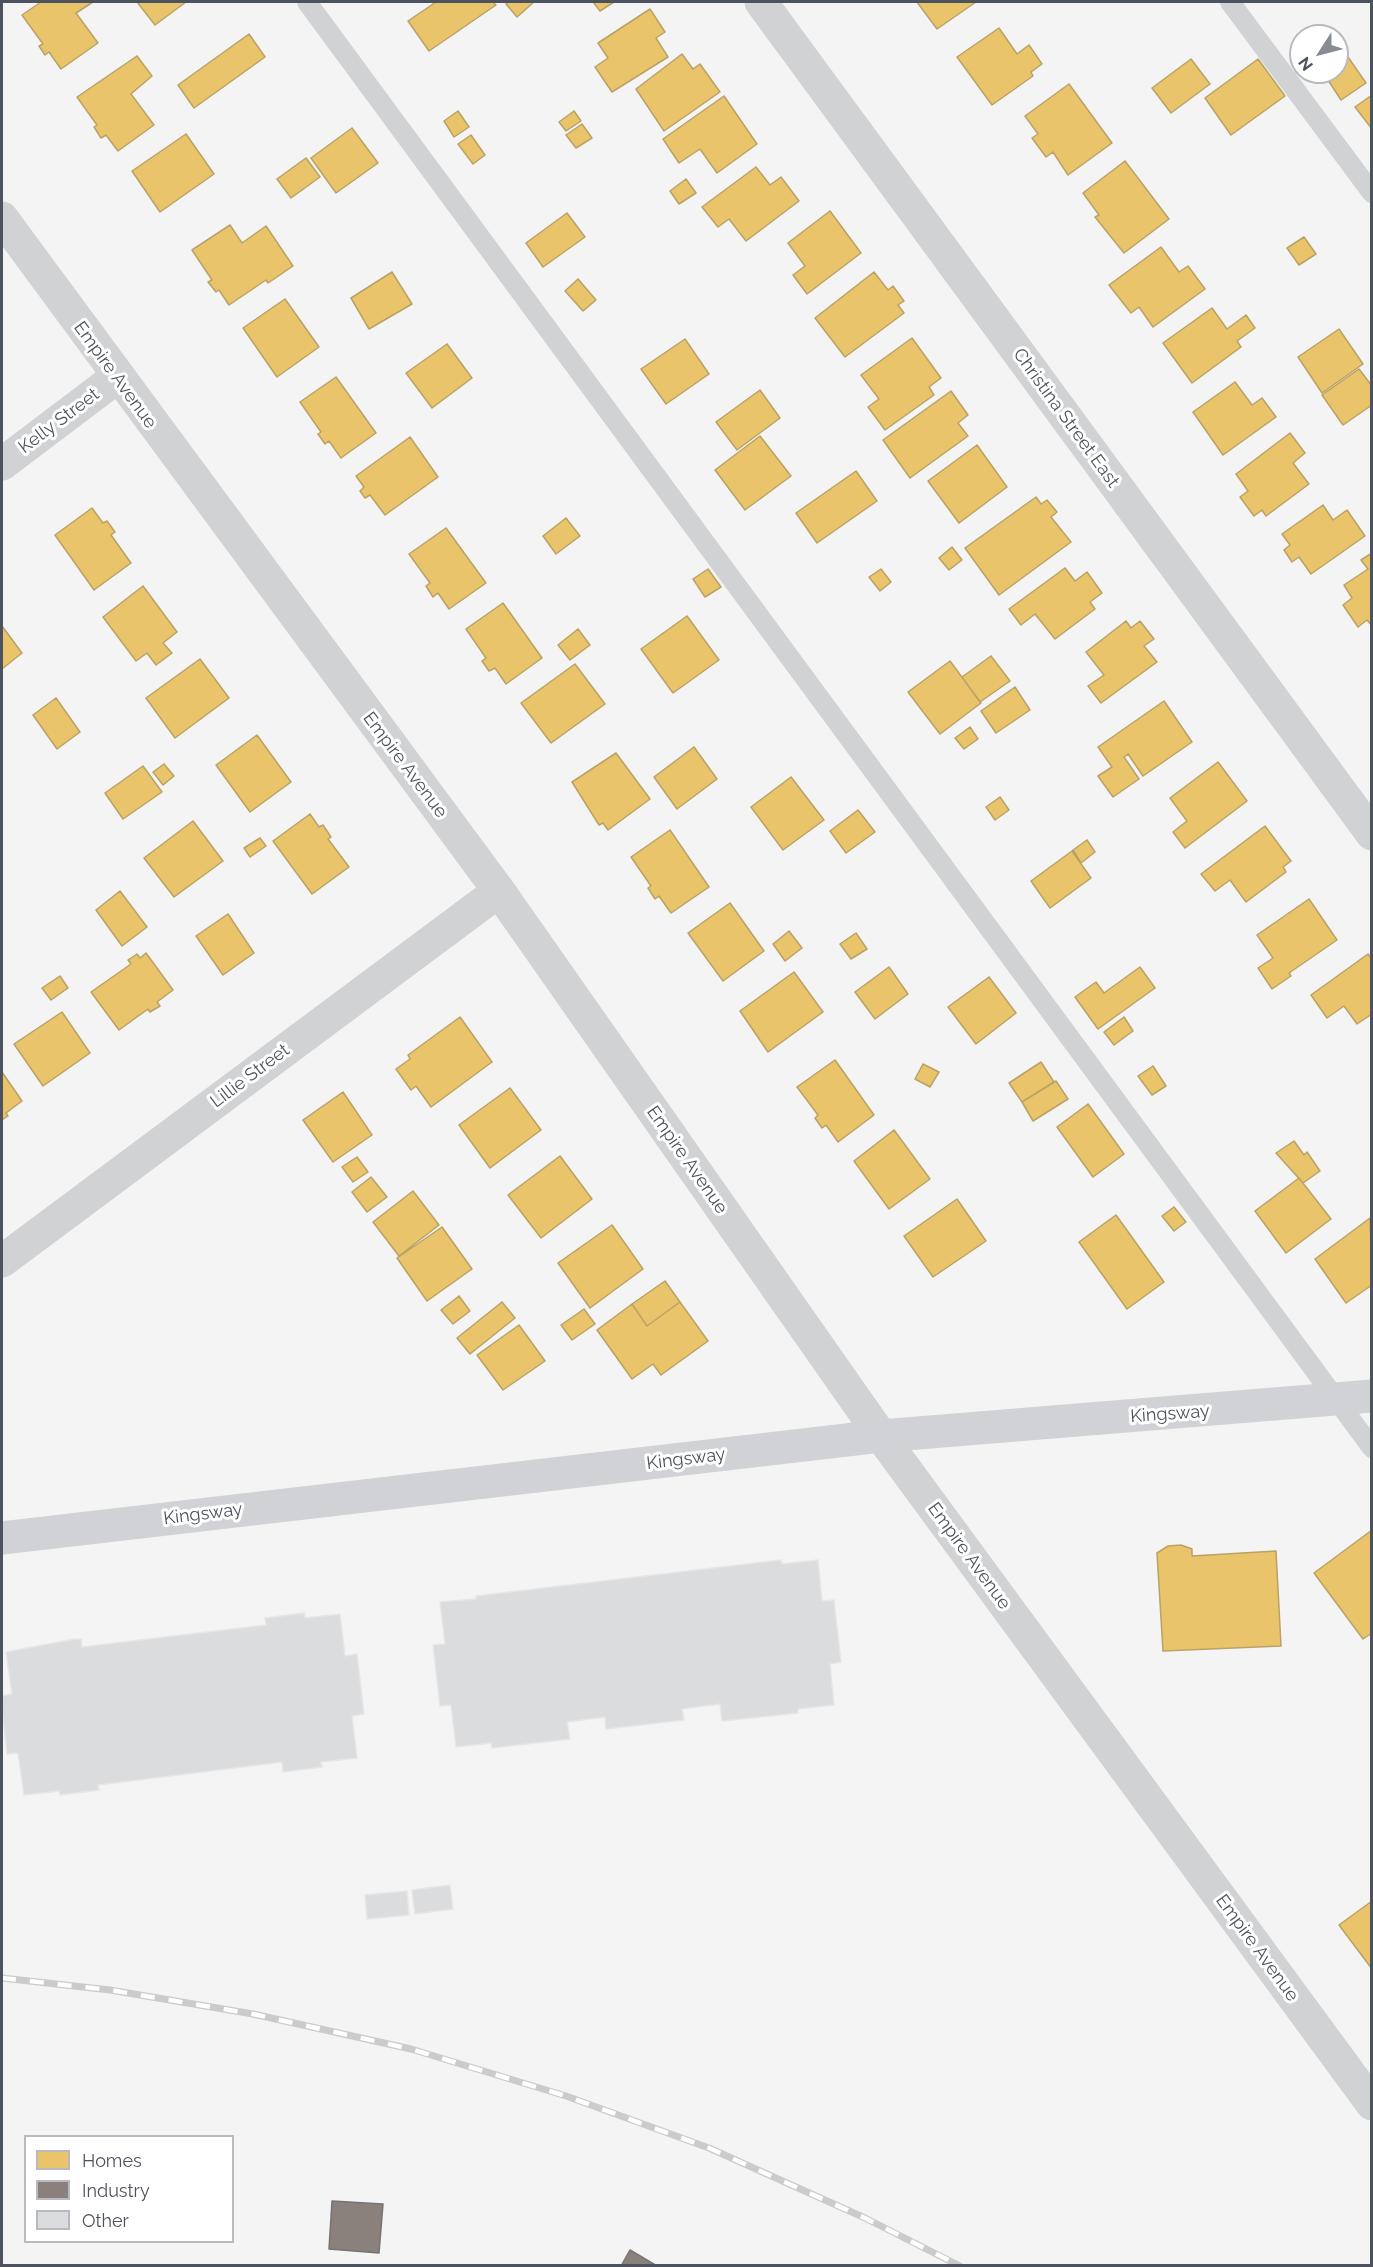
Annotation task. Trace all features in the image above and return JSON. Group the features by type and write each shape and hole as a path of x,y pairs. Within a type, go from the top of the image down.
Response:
{"main road":[{"name":"Kingsway","path":"2,1538 881,1436 1338,1401 1371,1396"}],"street":[{"name":"Christina Street East","path":"761,2 1371,834"},
{"name":"Empire Avenue","path":"2,218 117,377 499,891 881,1436 1371,2103"},
{"name":"Kelly Street","path":"2,464 117,377"},
{"name":"Lillie Street","path":"2,1262 499,891"}],"lane":[{"path":"308,2 1371,1448"},
{"path":"1230,2 1371,193"}],"building: Homes":[{"path":"41,2 93,2 76,13 98,43 61,69 49,52 45,55 39,46 43,44 22,15"},
{"path":"137,2 186,2 155,25"},
{"path":"436,2 493,2 496,5 429,51 408,21"},
{"path":"508,2 534,2 517,17 506,4"},
{"path":"593,2 614,2 600,11"},
{"path":"917,2 976,2 937,29"},
{"path":"650,9 665,32 656,38 668,57 612,92 595,67 608,58 598,43"},
{"path":"999,28 1017,54 1029,45 1042,64 1031,72 1033,76 992,105 957,57"},
{"path":"249,34 265,57 194,108 178,85"},
{"path":"682,54 693,69 700,64 720,92 664,131 636,89"},
{"path":"137,56 152,76 131,94 154,125 118,151 106,135 101,138 94,127 97,125 77,97"},
{"path":"1349,58 1366,83 1341,100 1331,84 1349,84"},
{"path":"1191,59 1210,84 1171,113 1152,88"},
{"path":"1258,59 1285,96 1231,135 1205,98"},
{"path":"1069,84 1112,143 1068,175 1053,152 1046,157 1032,138 1038,134 1025,116"},
{"path":"1372,95 1372,129 1355,107"},
{"path":"724,96 757,144 717,173 700,149 679,163 663,139"},
{"path":"458,111 469,127 454,137 444,121"},
{"path":"574,111 581,121 566,131 559,122"},
{"path":"582,124 592,138 576,148 566,135"},
{"path":"352,128 378,163 336,193 311,158"},
{"path":"186,134 214,174 160,212 132,171"},
{"path":"471,135 485,155 473,164 458,144"},
{"path":"306,158 320,177 291,198 277,179"},
{"path":"1125,161 1169,219 1124,253 1095,217 1099,215 1083,193"},
{"path":"756,167 770,185 781,177 799,201 746,241 729,219 718,227 702,207"},
{"path":"686,179 696,193 679,204 670,191"},
{"path":"830,211 861,253 807,294 793,275 805,266 788,243"},
{"path":"567,213 585,237 543,267 526,243"},
{"path":"230,225 242,243 266,226 293,266 268,283 266,280 229,305 219,290 216,292 208,282 212,280 192,250"},
{"path":"1304,237 1316,254 1299,265 1287,248"},
{"path":"1161,247 1179,272 1188,266 1205,289 1153,327 1139,307 1131,313 1109,285"},
{"path":"392,272 412,304 369,329 351,298"},
{"path":"874,272 888,290 893,286 904,301 898,305 904,313 845,357 815,318"},
{"path":"578,279 596,300 583,311 565,291"},
{"path":"285,299 319,347 277,377 243,328"},
{"path":"1212,308 1227,329 1246,315 1255,328 1237,341 1241,347 1192,383 1163,343"},
{"path":"1339,329 1363,364 1322,393 1298,357"},
{"path":"912,338 941,378 929,387 934,395 885,430 868,407 879,399 861,375"},
{"path":"685,339 709,374 666,404 641,369"},
{"path":"447,344 472,378 432,408 406,373"},
{"path":"1359,369 1372,386 1372,405 1343,425 1322,395"},
{"path":"336,377 376,433 341,458 329,441 325,444 318,434 321,432 300,402"},
{"path":"1235,382 1252,405 1262,398 1276,417 1223,455 1193,412"},
{"path":"760,390 780,418 737,450 716,422"},
{"path":"951,391 968,415 958,423 968,436 910,478 883,440"},
{"path":"1290,433 1305,453 1293,463 1309,484 1266,516 1262,510 1254,516 1240,497 1248,491 1236,474"},
{"path":"760,436 791,476 745,510 715,470"},
{"path":"410,437 438,477 385,515 370,495 365,498 360,491 364,487 356,476"},
{"path":"977,445 1007,487 959,523 928,481"},
{"path":"856,471 877,501 817,543 796,513"},
{"path":"1036,497 1041,504 1047,500 1057,512 1051,517 1071,542 999,595 965,548"},
{"path":"1323,505 1333,520 1347,510 1365,536 1311,574 1299,557 1292,562 1284,550 1290,545 1282,534"},
{"path":"92,508 103,523 107,521 115,532 111,535 131,563 94,590 55,535"},
{"path":"566,518 580,536 556,554 543,536"},
{"path":"446,528 486,583 449,609 438,593 433,597 426,586 430,583 409,554"},
{"path":"952,547 962,560 949,570 939,558"},
{"path":"1372,553 1372,626 1367,620 1358,627 1343,605 1352,598 1344,585 1368,569 1361,560"},
{"path":"1065,568 1075,581 1087,572 1102,593 1090,602 1095,609 1055,639 1035,614 1021,625 1009,609"},
{"path":"708,569 721,587 705,597 693,579"},
{"path":"881,569 891,582 880,591 869,577"},
{"path":"143,586 177,632 163,643 172,653 156,665 147,653 136,661 103,617"},
{"path":"503,603 542,658 506,684 495,668 489,671 482,661 486,658 466,629"},
{"path":"687,616 719,660 673,693 641,649"},
{"path":"1126,621 1131,628 1140,621 1154,639 1144,646 1157,662 1101,703 1088,686 1104,675 1086,652"},
{"path":"2,626 22,653 2,669"},
{"path":"578,629 590,645 570,660 558,645"},
{"path":"991,656 1010,681 980,702 962,677"},
{"path":"200,659 229,698 175,738 146,698"},
{"path":"950,661 981,703 940,734 908,692"},
{"path":"575,664 605,704 551,743 521,703"},
{"path":"1015,687 1030,710 996,733 981,711"},
{"path":"56,698 80,732 57,749 33,715"},
{"path":"1164,701 1192,742 1143,776 1128,754 1124,757 1139,779 1113,797 1098,776 1112,767 1098,747"},
{"path":"970,727 978,739 964,749 955,738"},
{"path":"257,735 291,782 250,812 216,765"},
{"path":"694,747 717,779 677,809 654,777"},
{"path":"616,753 650,799 608,830 603,823 599,825 572,782"},
{"path":"1218,762 1247,801 1185,848 1173,832 1187,821 1170,798"},
{"path":"164,764 174,776 163,785 153,772"},
{"path":"143,766 162,792 123,819 105,793"},
{"path":"791,777 824,820 783,850 751,807"},
{"path":"1000,797 1009,810 995,820 986,807"},
{"path":"858,810 875,832 846,853 830,831"},
{"path":"310,814 319,827 323,825 331,837 328,839 349,867 312,894 273,841"},
{"path":"193,821 223,861 174,897 144,858"},
{"path":"1265,826 1291,861 1283,867 1286,872 1246,902 1230,880 1215,891 1201,874"},
{"path":"670,830 709,887 671,913 659,896 655,899 648,888 651,886 631,857"},
{"path":"260,838 266,846 250,857 244,848"},
{"path":"1087,840 1095,852 1081,863 1073,850"},
{"path":"1072,851 1091,878 1050,908 1031,881"},
{"path":"120,891 147,927 122,946 96,910"},
{"path":"1309,899 1337,940 1289,973 1291,976 1272,989 1258,968 1273,958 1257,935"},
{"path":"730,903 764,951 723,981 688,933"},
{"path":"228,914 254,953 223,975 196,936"},
{"path":"789,931 802,948 785,961 773,944"},
{"path":"856,933 867,949 851,959 840,944"},
{"path":"146,953 173,990 157,1002 160,1006 150,1012 148,1009 119,1030 91,992 131,964 128,960 137,954 140,958"},
{"path":"1368,954 1372,959 1372,1014 1357,1024 1344,1006 1327,1018 1311,995"},
{"path":"889,967 908,994 875,1019 855,992"},
{"path":"1140,967 1155,988 1098,1029 1075,997 1096,982 1104,993"},
{"path":"794,972 823,1012 768,1052 740,1011"},
{"path":"60,976 68,988 51,1000 42,988"},
{"path":"989,977 1016,1013 976,1044 948,1007"},
{"path":"62,1012 90,1053 43,1086 14,1044"},
{"path":"460,1017 492,1062 431,1107 416,1086 411,1090 396,1069 410,1059 408,1055"},
{"path":"1124,1017 1133,1031 1114,1045 1104,1032"},
{"path":"835,1060 874,1115 838,1142 826,1125 822,1128 815,1118 818,1115 797,1087"},
{"path":"1041,1062 1054,1082 1022,1102 1009,1083"},
{"path":"923,1064 939,1072 930,1087 915,1079"},
{"path":"1153,1066 1166,1086 1152,1095 1138,1076"},
{"path":"2,1072 22,1101 6,1113 8,1116 2,1120"},
{"path":"1056,1081 1068,1099 1033,1121 1022,1102"},
{"path":"510,1088 541,1130 490,1168 459,1125"},
{"path":"343,1092 372,1135 333,1162 303,1120"},
{"path":"1088,1104 1124,1154 1093,1177 1057,1127"},
{"path":"894,1130 930,1179 889,1209 854,1161"},
{"path":"1294,1141 1304,1155 1307,1152 1320,1171 1303,1183 1276,1153"},
{"path":"560,1156 592,1199 541,1238 508,1195"},
{"path":"357,1157 368,1172 353,1182 342,1167"},
{"path":"371,1177 387,1197 367,1212 352,1192"},
{"path":"1299,1178 1331,1219 1286,1253 1255,1211"},
{"path":"413,1191 439,1225 399,1256 373,1222"},
{"path":"957,1199 986,1241 933,1277 904,1236"},
{"path":"1174,1207 1186,1222 1174,1231 1162,1216"},
{"path":"1116,1215 1164,1282 1127,1309 1079,1242"},
{"path":"1370,1218 1372,1285 1346,1303 1315,1259"},
{"path":"612,1225 643,1269 590,1308 558,1263"},
{"path":"442,1227 472,1269 427,1301 397,1258"},
{"path":"665,1281 680,1302 647,1326 632,1304"},
{"path":"459,1296 470,1311 453,1324 441,1310"},
{"path":"502,1302 515,1318 470,1354 457,1338"},
{"path":"680,1302 708,1341 661,1375 653,1364 632,1379 597,1330 632,1304 647,1326"},
{"path":"584,1309 595,1324 572,1340 561,1325"},
{"path":"519,1325 545,1361 503,1390 477,1355"},
{"path":"1372,1530 1372,1633 1363,1639 1314,1573"},
{"path":"1181,1545 1192,1549 1192,1556 1276,1551 1281,1646 1163,1651 1157,1553 1168,1546"},
{"path":"1372,1901 1372,1969 1339,1925"}],"building: Industry":[{"path":"332,2201 383,2204 379,2253 329,2249"},
{"path":"630,2250 657,2266 621,2266"}],"building: Other":[{"path":"781,1560 782,1564 818,1560 822,1601 834,1600 841,1662 830,1664 834,1705 798,1709 798,1713 722,1721 720,1704 682,1709 684,1720 606,1729 605,1717 567,1722 570,1739 492,1748 491,1743 456,1747 451,1705 440,1706 433,1645 445,1644 440,1602"},
{"path":"304,1613 305,1618 340,1614 345,1656 357,1654 364,1714 352,1716 357,1758 321,1762 322,1767 283,1772 282,1762 98,1785 99,1790 60,1795 59,1791 24,1795 18,1753 7,1754 2,1696 12,1694 6,1652 75,1639 81,1639 82,1647 266,1625 265,1618"},
{"path":"450,1885 453,1909 415,1914 412,1890"},
{"path":"407,1891 409,1915 367,1919 365,1895"}],"railway":[{"path":"2,1978 110,1990 253,2014 411,2049 566,2096 709,2148 865,2218 960,2266"}]}
